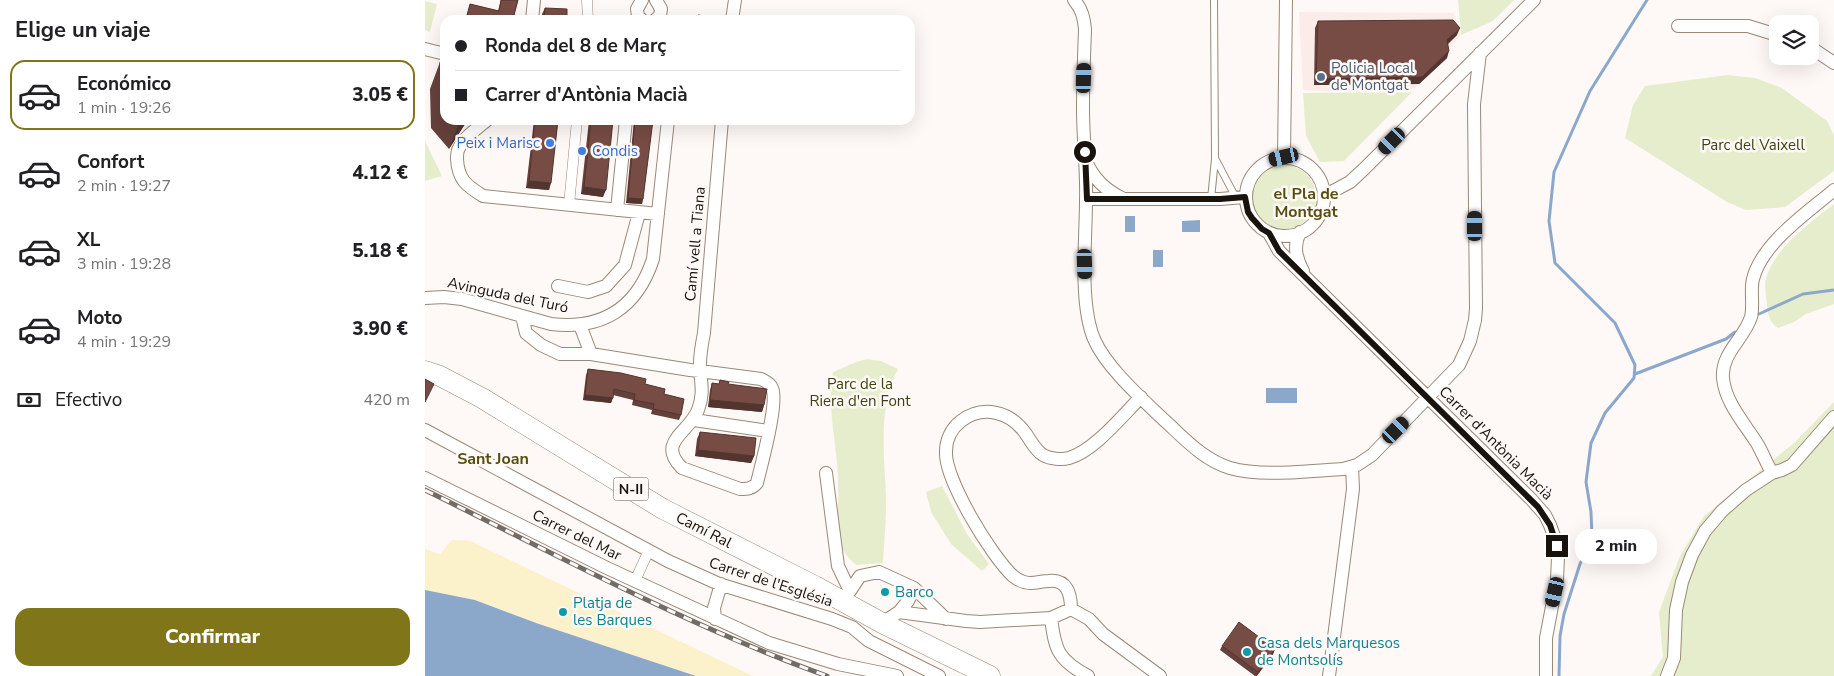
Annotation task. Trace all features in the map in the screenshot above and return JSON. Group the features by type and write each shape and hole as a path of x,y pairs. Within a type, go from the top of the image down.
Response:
{"main road":[{"name":"Camí Ral","path":"425,371 440,376 482,398 663,508 815,586 882,623 990,676"}],"street":[{"path":"532,15 534,0"},
{"path":"587,0 588,15"},
{"path":"733,15 735,0"},
{"path":"1074,0 1082,11 1084,19 1083,110 1087,199 1085,245 1086,302 1090,326 1095,340 1107,360 1141,397 1200,452 1226,467 1251,471 1324,470 1352,467 1363,462 1459,365 1470,341 1475,320 1474,104 1480,53"},
{"path":"1284,157 1286,0"},
{"path":"1324,196 1350,182 1364,170 1534,0"},
{"path":"637,1 639,15"},
{"path":"659,1 660,15"},
{"path":"1678,26 1748,26 1769,33"},
{"path":"425,49 440,53"},
{"path":"1819,51 1832,57"},
{"path":"482,125 459,148 457,156 459,175 469,187 483,196 658,214"},
{"path":"569,205 577,125"},
{"path":"617,210 625,125"},
{"name":"Avinguda del Turó","path":"425,298 444,297 461,299 551,324 580,325 604,318 617,311 637,293 648,274 653,259 667,125"},
{"name":"Camí vell a Tiana","path":"721,125 700,370 703,391 701,402 693,420 673,444 672,452 675,461 682,468 740,489 748,489 754,487 757,483 768,431"},
{"path":"1284,157 1295,158 1314,172 1321,183 1324,196 1322,212 1309,226 1301,232 1280,236 1262,229 1248,212 1241,197 1253,175 1273,160 1284,157"},
{"path":"1085,158 1097,180 1114,194 1124,199"},
{"path":"1772,473 1733,406 1723,380 1723,367 1726,358 1751,317 1753,279 1758,267 1780,235 1834,190"},
{"path":"1087,199 1211,199 1241,197"},
{"path":"558,286 587,292 606,286 625,265 639,212"},
{"name":"Carrer d'Antònia Macià","path":"1301,232 1297,239 1296,256 1307,278"},
{"name":"Carrer d'Antònia Macià","path":"1269,233 1279,251 1531,499 1545,516 1557,546 1559,567 1546,638 1546,676"},
{"path":"522,316 526,333 541,345 559,354 591,354 761,379 768,382 774,394 768,431 693,420"},
{"path":"580,325 591,354"},
{"path":"1071,609 1070,593 1063,585 1054,580 1031,584 1023,582 1012,575 992,550 969,513 950,471 946,451 947,442 954,427 959,422 972,414 990,411 999,413 1014,421 1043,455 1067,458 1077,455 1091,446 1141,397"},
{"path":"1667,676 1674,658 1677,602 1682,582 1692,555 1705,531 1746,490 1772,473 1792,465 1834,418"},
{"name":"Carrer de l'Església","path":"425,430 649,550 721,584 843,620 869,641 939,676"},
{"path":"1329,676 1353,489 1352,467"},
{"path":"826,474 838,566 850,591 860,576 879,572 914,588 946,619"},
{"name":"Carrer del Mar","path":"425,478 635,581 769,643 838,664 897,676"},
{"path":"635,581 649,550"},
{"path":"715,619 714,608 721,584"},
{"path":"882,623 899,612 908,601 914,588"},
{"path":"899,612 980,622 1051,618 1071,609"},
{"path":"1071,609 1089,619 1103,634 1160,676"},
{"path":"1051,618 1057,650 1065,661 1076,670 1088,676"}],"lane":[{"path":"1211,199 1215,159 1214,0"},
{"path":"1215,159 1241,197"}],"shaded area":[{"path":"1299,12 1454,13 1461,35 1414,89 1366,93 1303,90"}],"green space":[{"path":"1458,0 1514,0 1493,21 1461,35"},
{"path":"425,1 437,4 430,32 425,30"},
{"name":"Parc del Vaixell","path":"1728,75 1755,78 1782,88 1827,121 1834,135 1834,171 1785,207 1746,210 1727,202 1625,138 1633,105 1645,86"},
{"path":"1412,92 1344,161 1320,162 1306,136 1303,93"},
{"path":"425,141 442,176 425,181"},
{"path":"1284,165 1302,171 1310,179 1316,197 1310,215 1302,223 1284,229 1266,223 1258,215 1252,197 1258,179 1266,171"},
{"path":"1834,204 1834,304 1806,314 1794,322 1778,328 1773,323 1768,312 1765,288 1765,281 1771,266 1777,256 1794,237"},
{"name":"Parc de la Riera d'en Font","path":"867,359 881,361 898,369 887,399 885,414 886,511 883,563 856,565 850,560 839,540 837,469 831,386 833,372"},
{"path":"1834,402 1834,676 1651,676 1663,657 1659,612 1680,556 1704,516 1794,443"},
{"path":"942,486 967,534 989,564 982,571 951,544 931,512 926,492"}],"sand":[{"name":"Platja de les Barques","path":"452,540 470,541 753,676 696,676 539,624 475,600 425,590 425,549 440,554"}],"water":[{"path":"1125,216 1135,216 1135,232 1125,232"},
{"path":"1200,220 1200,232 1182,232 1182,221"},
{"path":"1153,250 1163,250 1163,267 1153,267"},
{"path":"1266,388 1297,388 1297,403 1266,403"},
{"path":"425,590 475,600 539,624 696,676 425,676"}],"building":[{"path":"501,0 518,0 514,15 467,15 470,4 499,11"},
{"path":"545,8 567,9 567,15 544,15"},
{"path":"1453,20 1460,28 1447,40 1449,51 1422,77 1316,79 1318,21"},
{"path":"535,125 557,125 551,183 529,181"},
{"path":"590,125 612,125 606,190 584,187"},
{"path":"635,125 652,125 643,199 628,198"},
{"path":"588,369 621,373 646,379 645,384 665,389 664,394 684,399 681,415 653,409 654,404 634,400 635,394 614,389 613,398 585,395"},
{"path":"425,379 434,384 425,402"},
{"path":"720,380 729,382 728,384 767,389 764,405 710,400 712,383 719,384"},
{"path":"700,432 756,438 754,456 698,450"},
{"name":"Casa dels Marquesos de Montsolís","path":"1239,622 1275,649 1258,672 1222,646"}],"waterway":[{"path":"1559,676 1560,636 1564,614 1580,564 1592,537 1591,512 1586,482 1591,443 1605,413 1634,378 1635,365 1615,323 1555,263 1549,221 1554,172 1590,91 1647,0"},
{"path":"1759,314 1803,294 1834,290"},
{"path":"1635,374 1726,339 1735,332"}],"railway":[{"path":"425,490 623,589 724,635 827,676"}],"place":[{"name":"Policia Local de Montgat","path":"1321,77"},
{"name":"Peix i Marisc","path":"550,143"},
{"name":"Condis","path":"582,151"},
{"name":"Barco","path":"885,592"},
{"name":"Platja de les Barques","path":"563,612"},
{"name":"Casa dels Marquesos de Montsolís","path":"1247,652"}],"district":[{"name":"el Pla de Montgat","path":"1306,203"},
{"name":"Sant Joan","path":"493,459"}],"route":[{"path":"1085,152 1087,199 1220,199 1245,197 1245,205 1248,212 1257,224 1269,233 1279,251 1538,507 1550,525 1557,546"}]}
